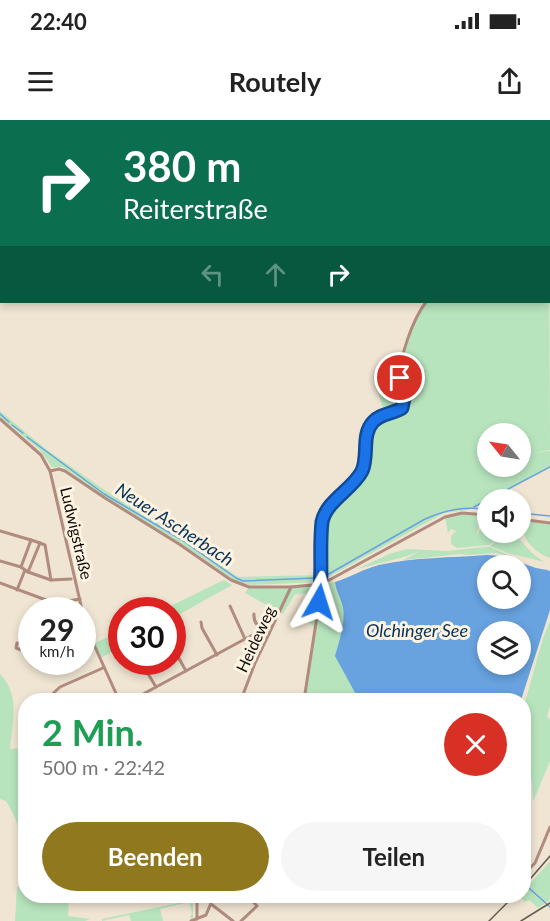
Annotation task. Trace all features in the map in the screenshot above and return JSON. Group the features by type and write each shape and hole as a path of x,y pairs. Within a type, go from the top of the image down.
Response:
{"street":[{"path":"306,693 322,584 322,521 361,474 366,458 368,429 373,422 385,414 399,410 404,403 400,378 401,368 407,343 418,314 425,303"},
{"path":"0,419 41,455 50,471 59,469 68,472 105,498 188,549 236,583 249,587 322,584 445,517 462,513 477,514"},
{"name":"Ludwigstraße","path":"50,471 80,597"},
{"path":"531,520 550,523"},
{"path":"0,531 45,545 51,579"},
{"path":"25,570 31,540"},
{"path":"17,590 40,543"},
{"path":"0,561 51,579 71,579"},
{"path":"0,583 37,597"},
{"name":"Heideweg","path":"244,693 264,642 291,592 291,587"},
{"path":"230,606 245,639"},
{"path":"254,614 259,629 268,634"},
{"path":"201,622 217,655"},
{"path":"186,671 253,635 264,642"},
{"path":"17,643 32,648 30,652 16,648 17,643"},
{"name":"Ludwigstraße","path":"96,651 115,693"},
{"path":"54,693 60,687 103,668"},
{"path":"149,675 156,687"},
{"path":"145,693 178,675"},
{"path":"531,867 535,863 550,827"},
{"path":"197,903 197,920"},
{"path":"241,921 257,906 254,903"},
{"path":"191,921 203,918 211,904 233,921"},
{"path":"205,921 208,910"}],"green space":[{"path":"425,303 549,303 550,450 533,453 550,451 550,467 531,477 531,423 477,423 477,477 531,477 508,489 477,489 477,505 468,510 444,513 325,579 322,578 322,521 324,516 355,481 364,466 369,429 372,423 389,413 383,408 373,376 391,395 397,411 404,403 403,363 414,325"},
{"path":"0,411 47,450 238,577 321,575 320,582 250,585 235,581 63,467 52,467 40,450 0,417"},
{"path":"462,513 477,514 477,543 492,543 457,548 451,544 451,536 456,531 451,529 448,533 445,517"},
{"path":"531,521 550,524 550,558 529,544 531,543"},
{"path":"493,543 523,543 544,562 531,559 531,555 516,555 490,546"},
{"path":"490,547 508,555 460,554 403,560 420,551 357,569 389,554 407,549 447,551"},
{"path":"224,580 232,585 186,611 186,598"},
{"path":"335,582 344,610 336,656 355,693 306,693 315,627 309,623 315,593 295,594 283,614 245,593 249,587 291,587"},
{"path":"550,621 550,706 547,717 550,719 550,761 533,802 531,693 528,693"},
{"path":"108,637 108,654 101,658 96,643"},
{"path":"0,674 7,682 13,700 10,749 18,748 18,826 6,801 0,799"},
{"path":"550,861 550,900 538,908 531,902 531,883"},
{"path":"17,887 18,903 69,903 68,916 90,919 85,921 15,921"},
{"path":"185,903 160,909 163,921 131,921 129,915 102,921 102,919"},
{"path":"189,903 193,903 193,918 191,919"}],"water":[{"name":"Olchinger See","path":"477,556 477,609 531,609 531,566 550,571 550,610 531,669 531,621 477,621 477,675 529,675 523,693 355,693 335,656 344,616 335,582 392,562"}],"waterway":[{"name":"Neuer Ascherbach","path":"0,414 9,422"},
{"name":"Neuer Ascherbach","path":"12,425 23,433"},
{"name":"Neuer Ascherbach","path":"27,437 104,494 182,540 243,581 316,578 327,575 425,519 448,511 477,508"},
{"path":"474,507 550,467"},
{"path":"531,514 550,516"},
{"path":"531,890 550,907"}],"railway":[{"path":"531,878 550,856"},
{"path":"489,921 507,903"},
{"path":"521,921 550,903"}],"route":[{"path":"319,602 322,581 322,521 329,509 361,474 366,458 368,429 378,418 402,408 404,398 400,378"}]}
